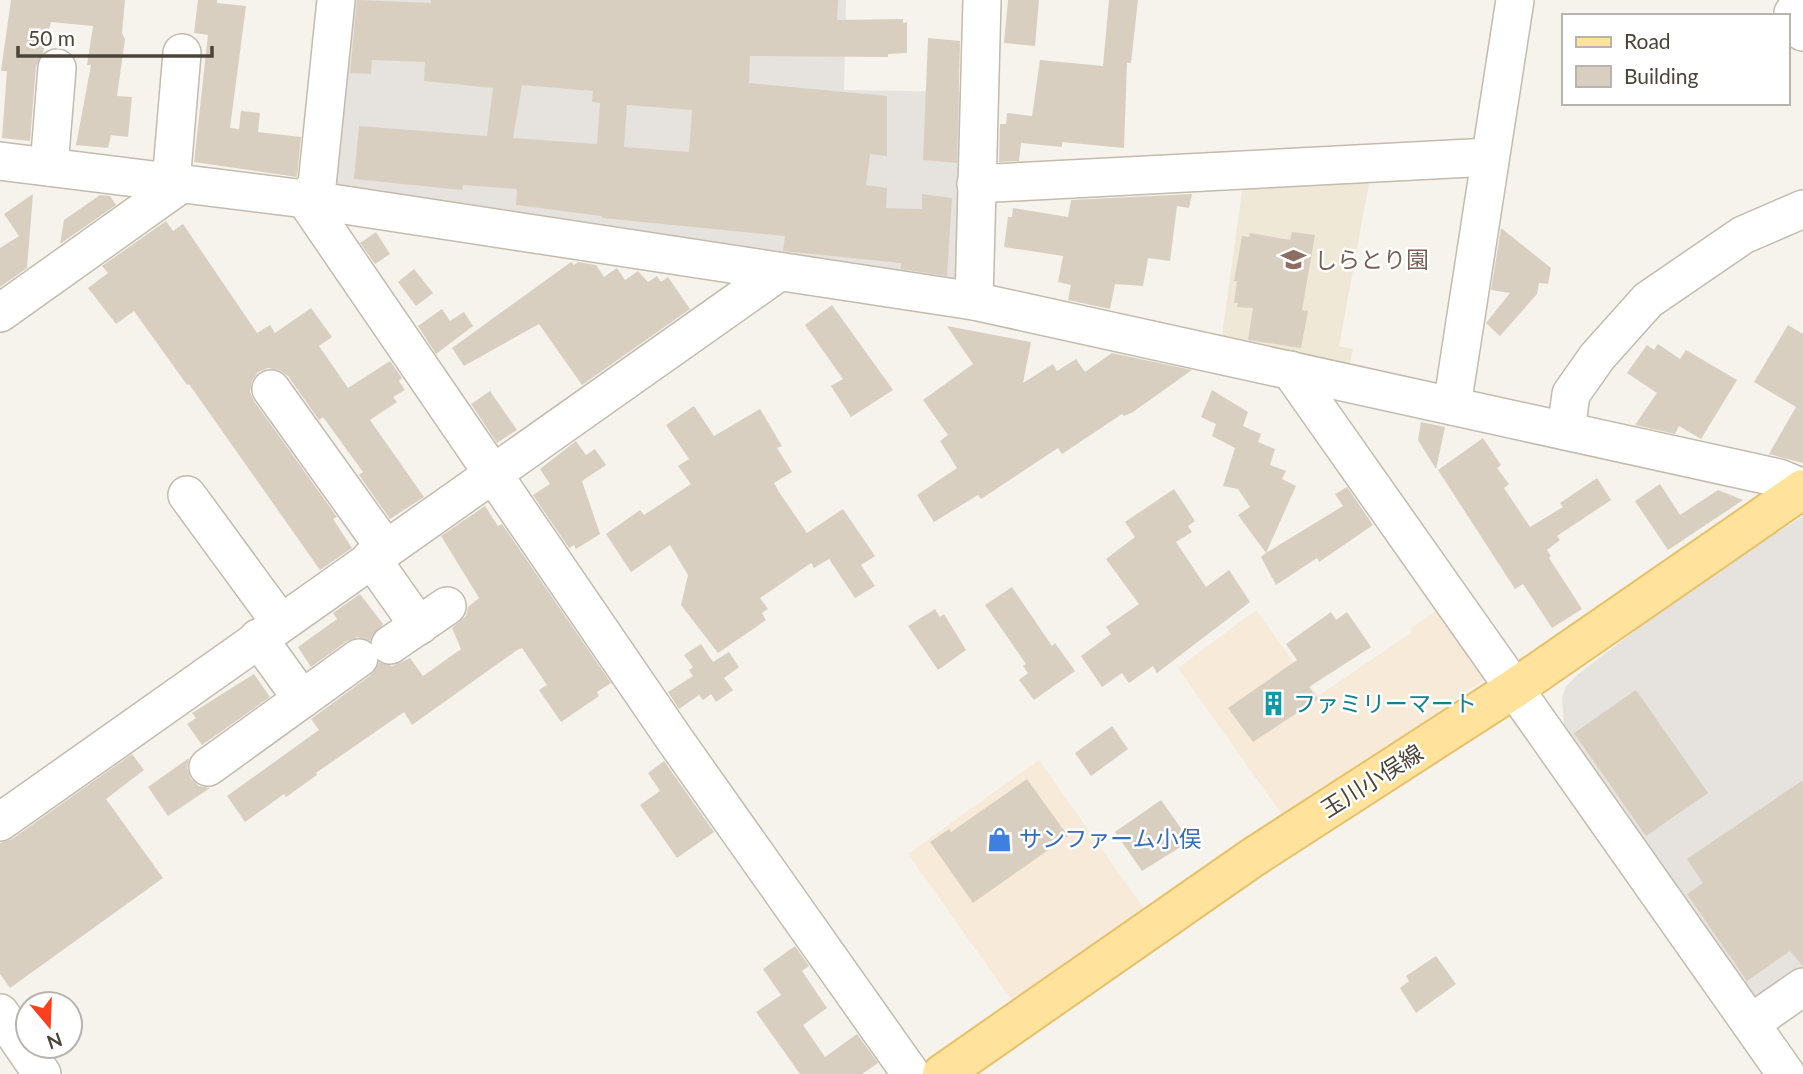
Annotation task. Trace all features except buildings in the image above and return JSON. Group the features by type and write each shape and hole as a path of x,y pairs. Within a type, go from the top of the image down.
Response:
{"main road":[{"name":"玉川小俣線","path":"942,1074 1252,858 1515,688 1803,489"}],"street":[{"path":"305,198 317,185 336,0"},
{"path":"974,301 982,0"},
{"path":"1452,406 1515,0"},
{"path":"176,183 182,53"},
{"path":"49,167 57,68"},
{"path":"976,184 1490,157"},
{"path":"0,161 305,198 974,301 1779,478 1803,489"},
{"path":"0,313 176,183"},
{"path":"305,198 675,740 911,1074"},
{"path":"1566,431 1571,394 1597,357 1648,300 1743,235 1803,209"},
{"path":"0,822 491,472 779,272"},
{"path":"1290,370 1786,1074"},
{"path":"208,767 302,699 404,634 378,553 271,389"},
{"path":"187,495 269,630 302,699"},
{"path":"1751,1024 1803,987"},
{"path":"0,1013 42,1074"}],"shaded area":[{"path":"345,0 846,0 844,90 965,92 956,287 327,183"},
{"name":"しらとり園","path":"1371,173 1339,346 1353,349 1349,368 1221,343 1244,177"},
{"path":"1803,516 1803,977 1757,1009 1571,736 1564,724 1562,698 1566,686 1577,675 1687,591"},
{"path":"1440,608 1489,676 1453,701 1452,708 1308,805 1304,800 1282,815 1178,668 1256,610 1318,696 1411,633 1411,628"},
{"path":"1039,760 1147,913 1016,1006 908,854"}],"place":[{"name":"しらとり園","path":"1294,260"},
{"name":"ファミリーマート","path":"1273,704"},
{"name":"サンファーム小俣","path":"999,839"}]}
